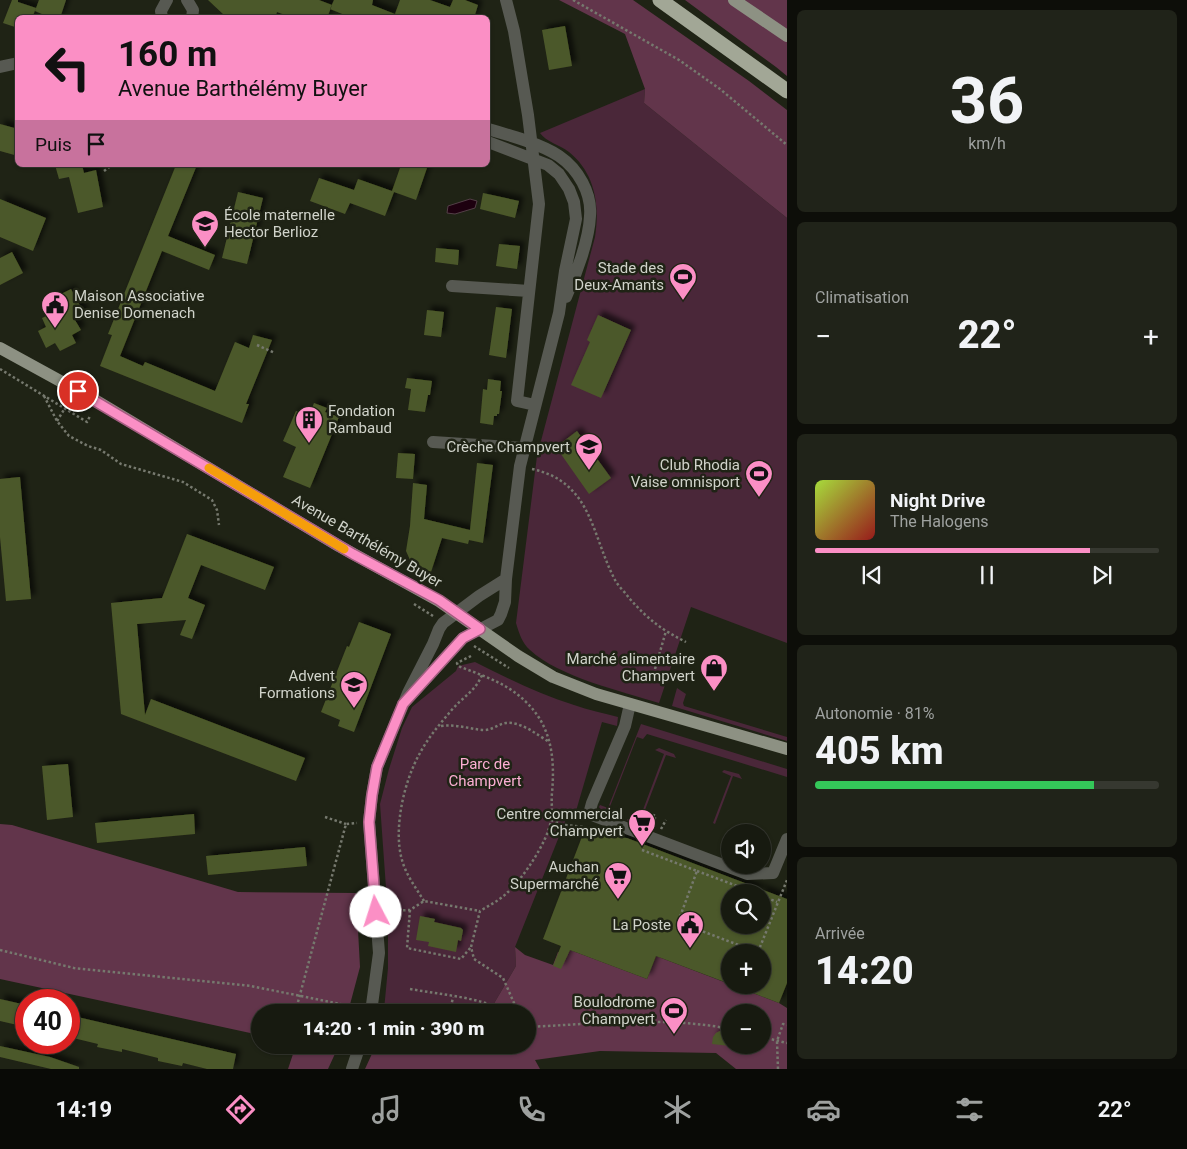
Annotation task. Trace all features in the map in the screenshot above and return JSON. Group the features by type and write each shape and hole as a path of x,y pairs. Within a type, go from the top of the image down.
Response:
{"highway":[{"path":"660,0 787,91"}],"main road":[{"path":"734,0 787,36"},
{"name":"Avenue Barthélémy Buyer","path":"0,348 93,399 332,541 439,600 518,656 554,677 596,694 787,750"}],"street":[{"path":"162,15 161,11 167,0"},
{"path":"506,0 514,31 537,176 539,204 517,401 535,405"},
{"path":"0,67 15,64"},
{"path":"490,130 548,150 572,167 580,178 588,197 591,215 588,232 574,278 559,313"},
{"path":"403,704 463,638 498,620 501,614 505,602 506,579 520,466 559,313 565,271 576,219 570,189 559,174 548,165 533,158 490,143"},
{"path":"452,286 529,291"},
{"path":"433,442 524,448"},
{"path":"372,1004 379,953 369,822 377,767 403,704 438,629 443,623 479,596 506,579"},
{"path":"630,704 625,726 589,814 747,874 774,873 787,839"},
{"path":"352,1069 357,1054"}],"path":[{"path":"573,0 679,60 720,89 787,145"},
{"path":"104,171 109,167"},
{"path":"257,345 275,353"},
{"path":"0,370 87,422 90,416"},
{"path":"50,400 54,394"},
{"path":"44,396 57,421 69,436 88,446 101,450 121,464 183,482 212,500 217,510 219,526"},
{"path":"57,421 65,408"},
{"path":"532,469 558,478 569,486 580,499 615,581 648,619 686,642"},
{"path":"655,669 666,631"},
{"path":"410,910 407,948 461,959 471,947 480,911 508,892 521,877 539,849 551,820 554,779 551,742 541,721 527,702 510,689 458,666 457,664 471,656"},
{"path":"480,911 424,900 402,861 399,844 399,823 411,772 420,753 458,702 472,692 482,675"},
{"path":"440,726 462,725 484,730 506,723 513,723 551,742"},
{"path":"650,828 656,816 653,815"},
{"path":"325,817 346,824 369,822"},
{"path":"551,820 564,825 579,825 586,828"},
{"path":"298,1002 346,824"},
{"path":"642,850 732,884"},
{"path":"697,871 678,922 737,944"},
{"path":"761,944 787,880"},
{"path":"376,912 410,910 424,900"},
{"path":"771,900 777,902"},
{"path":"471,947 474,959 503,978 514,1004"},
{"path":"0,950 74,968 251,986 299,994 341,1004"},
{"path":"410,989 493,1004"},
{"path":"452,1004 453,997"},
{"path":"536,1027 645,1022 708,1024 721,1027"},
{"path":"782,1069 778,1068 777,1042 783,1024 787,1026"},
{"path":"771,1040 787,1043"}],"green space":[{"path":"645,89 644,103 787,218 787,643 691,607 659,703 591,682 542,660 527,647 521,638 516,623 537,456 595,237 597,213 594,190 578,160 540,133"},
{"name":"Parc de Champvert","path":"475,662 548,696 579,707 618,717 617,726 602,722 576,811 570,809 515,947 516,966 494,1004 385,1004 388,968 388,916 380,804 402,728 412,707 456,671 458,666"},
{"path":"677,688 686,694 684,706 787,737 787,741 672,706"},
{"path":"641,724 787,769 787,777 647,734 643,739 637,737 609,809 615,812 611,815 599,807 600,805 608,808"},
{"path":"659,748 674,754 676,758 666,755 640,823 649,827 647,830 629,824 627,819 638,823 664,754 655,750"},
{"path":"724,770 739,774 742,779 733,776 715,824 713,823 731,776 722,772"}],"shaded area":[{"path":"559,0 633,0 749,81 787,110 787,218 644,103 645,89 625,34"},
{"path":"685,0 787,0 787,76 776,67"},
{"path":"470,199 477,201 475,208 455,214 447,213 448,206"},
{"path":"0,824 12,825 238,892 356,893 360,967 350,1004 251,1004 251,1033 80,996 80,989 46,989 0,979"},
{"path":"515,947 525,955 553,965 558,952 567,955 570,950 647,979 656,956 721,981 721,994 755,994 787,1008 787,1069 736,1069 716,1053 600,1051 535,1060 540,1069 365,1069 372,1054 536,1054 536,1004 494,1004 516,966"},
{"path":"293,1054 335,1054 328,1069 288,1069"}],"building":[{"path":"12,0 18,0 18,2 36,8 33,15 15,15 15,27 3,23"},
{"path":"39,0 66,0 61,15 44,15 35,11"},
{"path":"208,0 319,0 332,5 328,15 285,15 277,12 276,15 224,15"},
{"path":"334,0 373,0 372,5 395,14 400,0 430,0 450,7 453,0 465,0 478,5 475,15 345,15 330,9"},
{"path":"565,26 572,66 549,70 542,30"},
{"path":"0,124 15,128 15,155 0,151"},
{"path":"56,167 82,167 84,173 96,170 103,207 78,213 69,177 59,179"},
{"path":"175,167 196,167 168,236 215,255 209,270 162,251 120,356 143,366 145,362 215,391 235,342 249,348 253,335 272,340 246,404 249,404 242,423 100,366 112,335 108,334"},
{"path":"400,167 427,167 416,200 394,192 385,216 350,203 345,214 310,201 319,178 354,190 358,179 392,191"},
{"path":"238,192 263,198 247,264 222,258"},
{"path":"483,193 519,201 515,218 480,209"},
{"path":"0,199 46,218 33,251 0,237"},
{"path":"499,244 520,246 517,269 496,266"},
{"path":"436,248 459,250 458,265 435,262"},
{"path":"12,252 23,273 0,285 0,258"},
{"path":"71,289 85,315 75,320 81,330 72,335 76,343 60,351 55,343 46,348 38,331 46,327 42,318 51,314 46,306 49,300"},
{"path":"496,307 512,309 506,358 489,355"},
{"path":"427,310 444,312 441,337 424,335"},
{"path":"598,315 631,330 601,398 571,385 590,342 587,340"},
{"path":"407,378 432,381 425,412 408,410 411,389 405,388"},
{"path":"488,379 501,381 500,391 502,391 499,414 494,416 493,425 480,423 483,389 487,390"},
{"name":"Fondation Rambaud","path":"314,403 327,408 325,412 339,417 310,488 283,477 296,447 283,441 296,411 309,416"},
{"name":"Crèche Champvert","path":"577,431 611,478 589,494 556,447"},
{"path":"398,453 415,454 413,479 396,478"},
{"path":"477,463 493,465 483,543 469,540 468,544 442,538 431,572 408,564 410,560 406,551 413,483 427,485 424,519 470,530"},
{"path":"20,477 31,599 6,601 0,537 0,479"},
{"path":"187,534 274,567 265,590 201,565 188,598 205,605 192,639 180,635 186,620 137,624 145,715 151,699 305,758 296,781 121,714 111,603 162,598"},
{"path":"359,622 391,634 354,732 338,726 340,720 321,712 347,646 349,647"},
{"path":"68,764 73,817 47,820 42,766"},
{"path":"194,814 195,834 97,843 95,823"},
{"path":"583,834 627,838 748,884 721,884 721,934 771,934 771,893 787,899 787,983 779,1003 756,994 771,994 771,944 721,944 721,981 656,956 647,979 570,950 561,969 553,966 561,946 543,939"},
{"path":"305,847 307,866 208,875 206,856"},
{"path":"420,916 435,919 434,922 463,930 461,941 458,940 456,952 428,946 429,942 416,940"},
{"path":"0,999 15,1002 15,1024 0,1021"},
{"path":"80,1018 236,1054 233,1069 207,1069 183,1063 182,1066 158,1061 158,1058 122,1049 122,1052 97,1047 98,1044 80,1040"},
{"path":"721,1031 721,1045 712,1044 716,1033"},
{"path":"0,1046 15,1049 15,1054 36,1054 50,1057 79,1067 79,1069 51,1069 0,1057"}],"slow traffic":[{"path":"209,468 344,549"}],"place":[{"name":"École maternelle Hector Berlioz","path":"205,248"},
{"name":"Stade des Deux-Amants","path":"683,301"},
{"name":"Maison Associative Denise Domenach","path":"55,329"},
{"name":"Fondation Rambaud","path":"309,444"},
{"name":"Crèche Champvert","path":"589,471"},
{"name":"Club Rhodia Vaise omnisport","path":"759,498"},
{"name":"Marché alimentaire Champvert","path":"714,692"},
{"name":"Advent Formations","path":"354,709"},
{"name":"Centre commercial Champvert","path":"642,847"},
{"name":"Auchan Supermarché","path":"618,900"},
{"name":"La Poste","path":"690,949"},
{"name":"Boulodrome Champvert","path":"674,1035"}],"route":[{"path":"78,391 353,554 439,600 480,629 463,638 403,704 377,767 369,822 376,912"}]}
